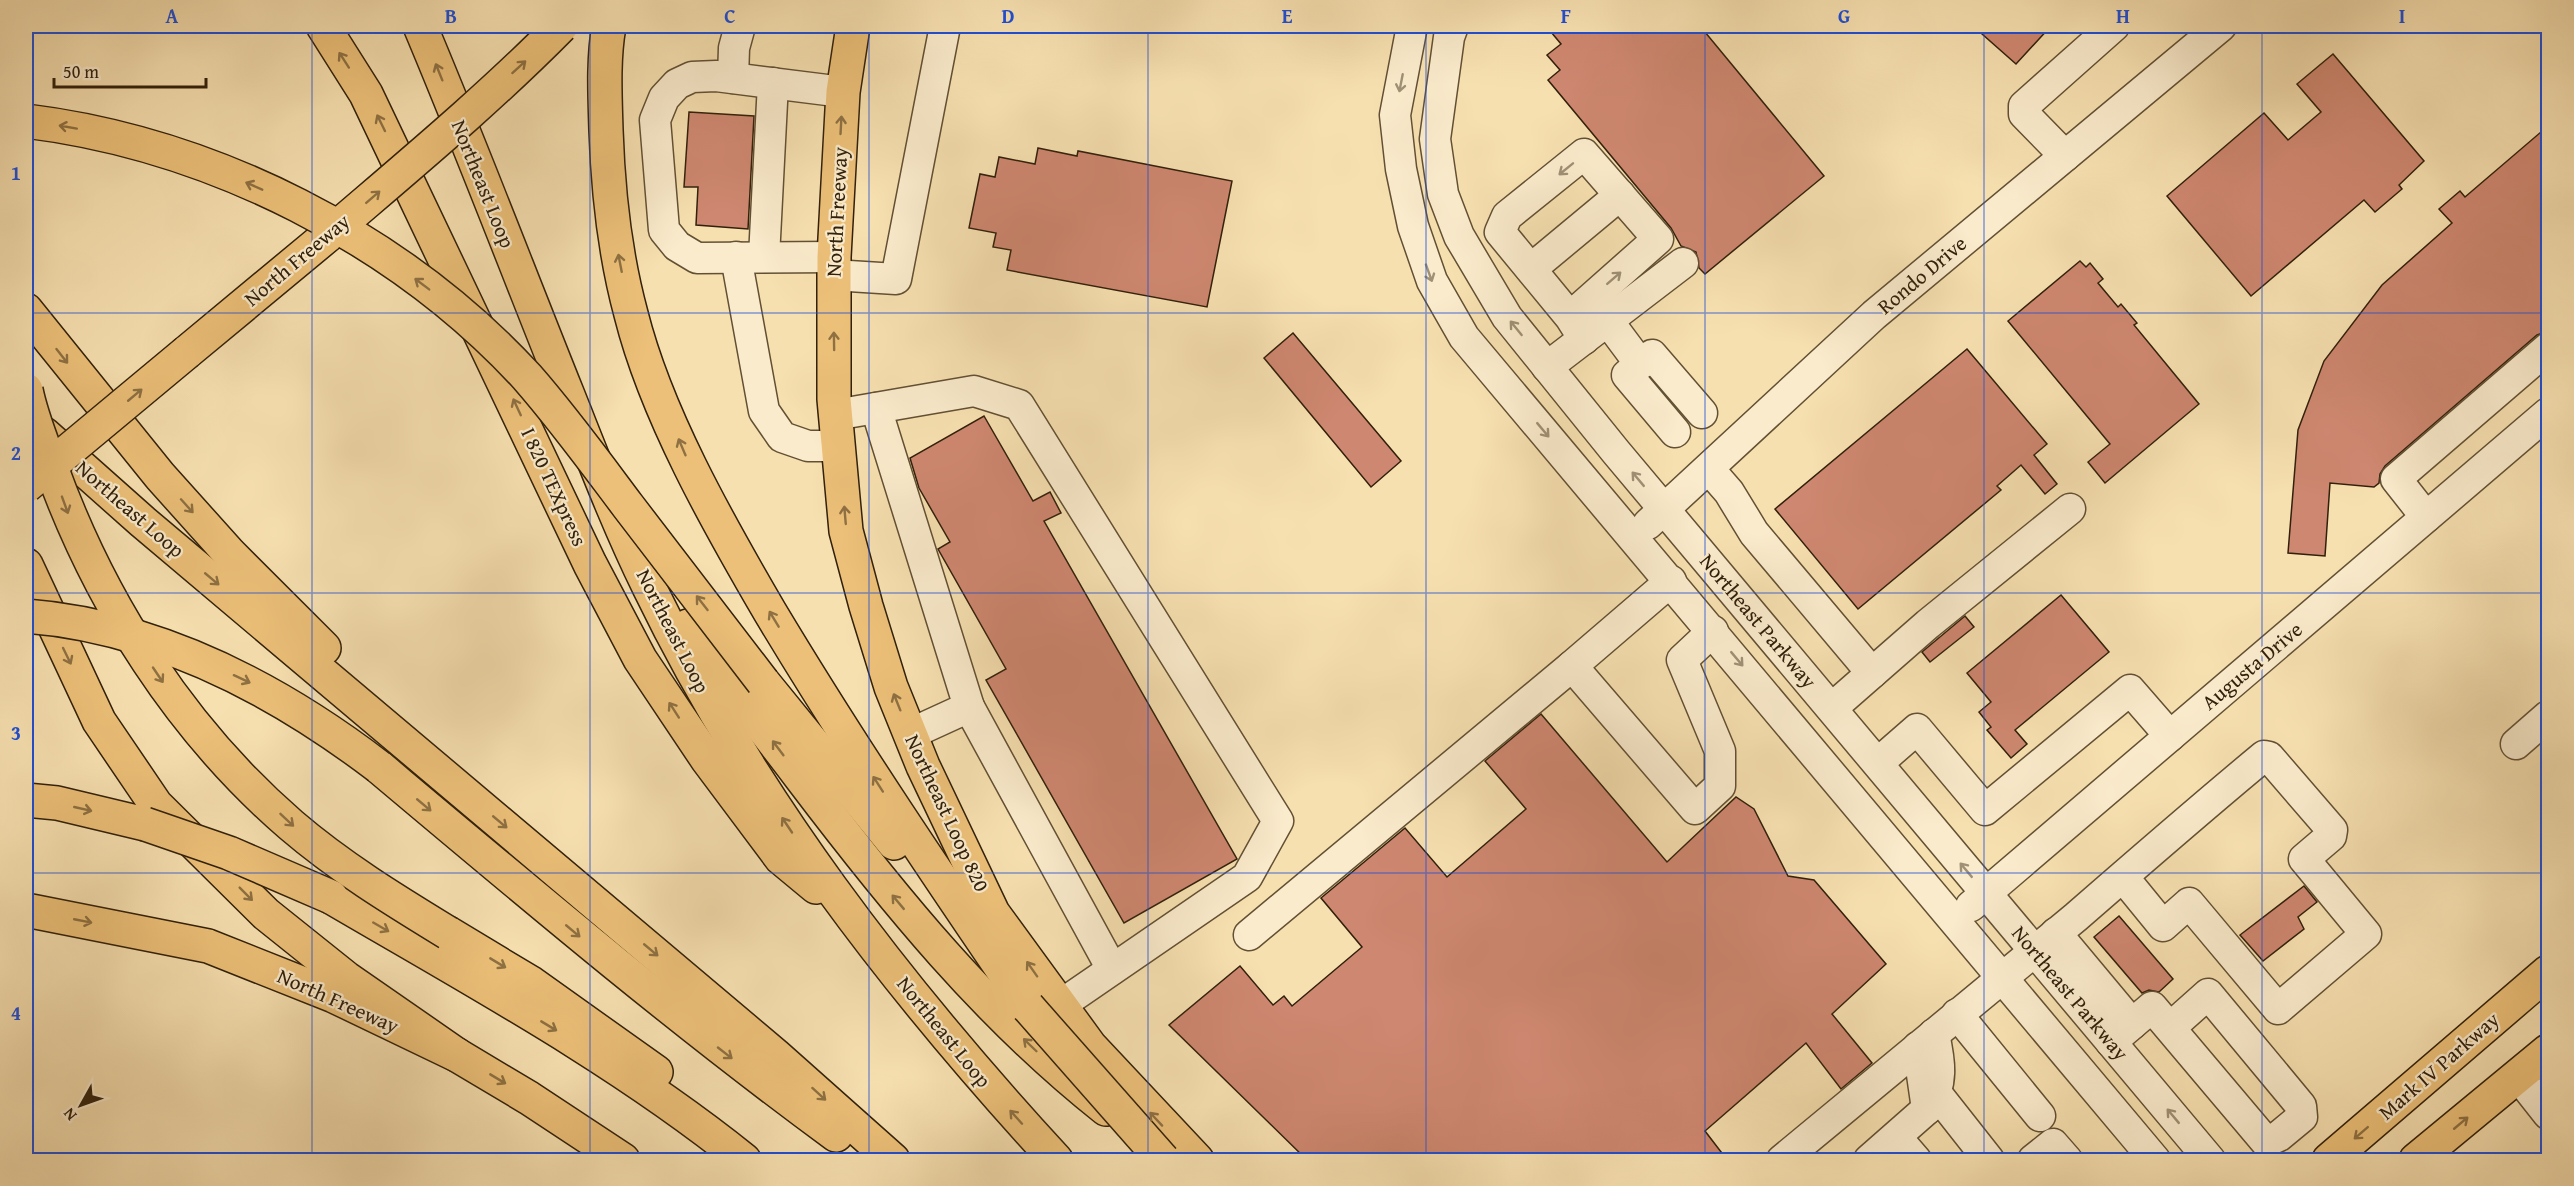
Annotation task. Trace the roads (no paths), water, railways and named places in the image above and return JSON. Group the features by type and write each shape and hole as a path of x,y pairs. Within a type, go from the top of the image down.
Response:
{"main road":[{"name":"I 820 TEXpress","path":"322,26 366,94 590,564 640,659 707,759 781,858 844,908"},
{"name":"Northeast Loop","path":"420,26 611,502 648,587 711,704 775,808 844,908 983,1081 1056,1161"},
{"name":"North Freeway","path":"26,486 433,145 561,26"},
{"path":"609,26 605,93 607,166 618,250 631,315 651,374 688,462 739,560 802,665 922,852 1163,1161"},
{"name":"North Freeway","path":"836,420 833,266 843,92 853,26"},
{"path":"26,121 103,133 202,165 285,200 353,237 408,273 460,314 527,378 584,447 763,682 1043,1006"},
{"path":"26,310 160,476 230,554 362,686 392,730"},
{"path":"26,390 68,514 106,593 160,679 218,754 291,825 367,883 531,983 602,1031 720,1121 766,1161"},
{"name":"Northeast Loop","path":"26,416 143,522 775,1055 893,1161"},
{"name":"Northeast Loop 820","path":"836,420 846,531 891,687 910,734 993,913 1043,1006 1090,1046 1197,1161"},
{"path":"611,502 694,635 893,896 960,973 1033,1049 1174,1161"},
{"path":"26,565 99,721 156,805 266,914 346,978 457,1055"},
{"path":"26,616 98,626 139,638 213,666 279,698 380,767 602,955 749,1071 870,1161"},
{"path":"26,800 57,803 145,824 230,853 331,897 567,1038 650,1092 744,1161"},
{"name":"North Freeway","path":"26,910 208,946 334,996 457,1055 529,1098 623,1161"},
{"name":"Mark IV Parkway","path":"2329,1161 2548,972"},
{"path":"2416,1161 2548,1051"}],"street":[{"path":"733,78 734,48 740,26"},
{"path":"843,92 733,78 692,77 677,84 664,98 656,120 664,230 677,246 697,258 751,257 833,266 896,279 945,26"},
{"path":"2065,156 2024,114 2024,106 2114,26"},
{"name":"Rondo Drive","path":"1634,536 1874,315 2221,26"},
{"path":"1404,27 1451,31"},
{"name":"Northeast Parkway","path":"1404,27 1395,115 1413,226 1432,281 1464,337 1634,536 2155,1161"},
{"name":"Northeast Parkway","path":"1451,31 1435,139 1443,194 1459,236 1507,317 1664,510 1986,893 2046,942 2121,1033 2210,1161"},
{"path":"773,83 751,257 764,411 782,437 808,446 836,420 876,408 975,391 1019,405 1278,821 1247,877 1112,969 1043,1006"},
{"path":"1547,367 1577,328 1658,239 1584,154 1508,216 1500,232 1577,328"},
{"path":"1531,269 1620,195"},
{"path":"1577,328 1608,321 1683,263"},
{"path":"1608,321 1640,364"},
{"path":"2426,518 2396,479 2548,348"},
{"path":"1676,432 1627,375 1652,355 1702,413"},
{"path":"876,408 969,707 1112,969"},
{"name":"Augusta Drive","path":"1955,920 2548,413"},
{"path":"1708,469 1729,492 1754,533 1872,673"},
{"path":"1832,708 1928,624 2070,509"},
{"path":"1249,934 1671,581"},
{"path":"1572,666 1695,809 1720,786 1720,751 1682,660 1713,631"},
{"path":"1878,763 1917,729 1985,810 2130,690 2170,736"},
{"path":"910,734 969,707"},
{"path":"2516,744 2548,716"},
{"path":"1782,1161 2046,942 2264,756 2269,757 2332,830 2331,836 2304,859 2366,934 2278,1009 2189,903 2163,926 2123,877"},
{"path":"2121,1033 2152,1007 2266,1142 2279,1136 2302,1117 2301,1106 2208,994 2171,1027"},
{"path":"1957,1014 2040,1116"},
{"path":"1926,1040 1932,1102 1989,1161"},
{"path":"2518,1076 2548,1113"},
{"path":"1869,1161 1897,1138 1932,1102"},
{"path":"1897,1138 1916,1161"},
{"path":"2033,1161 2053,1144 2067,1161"}]}
